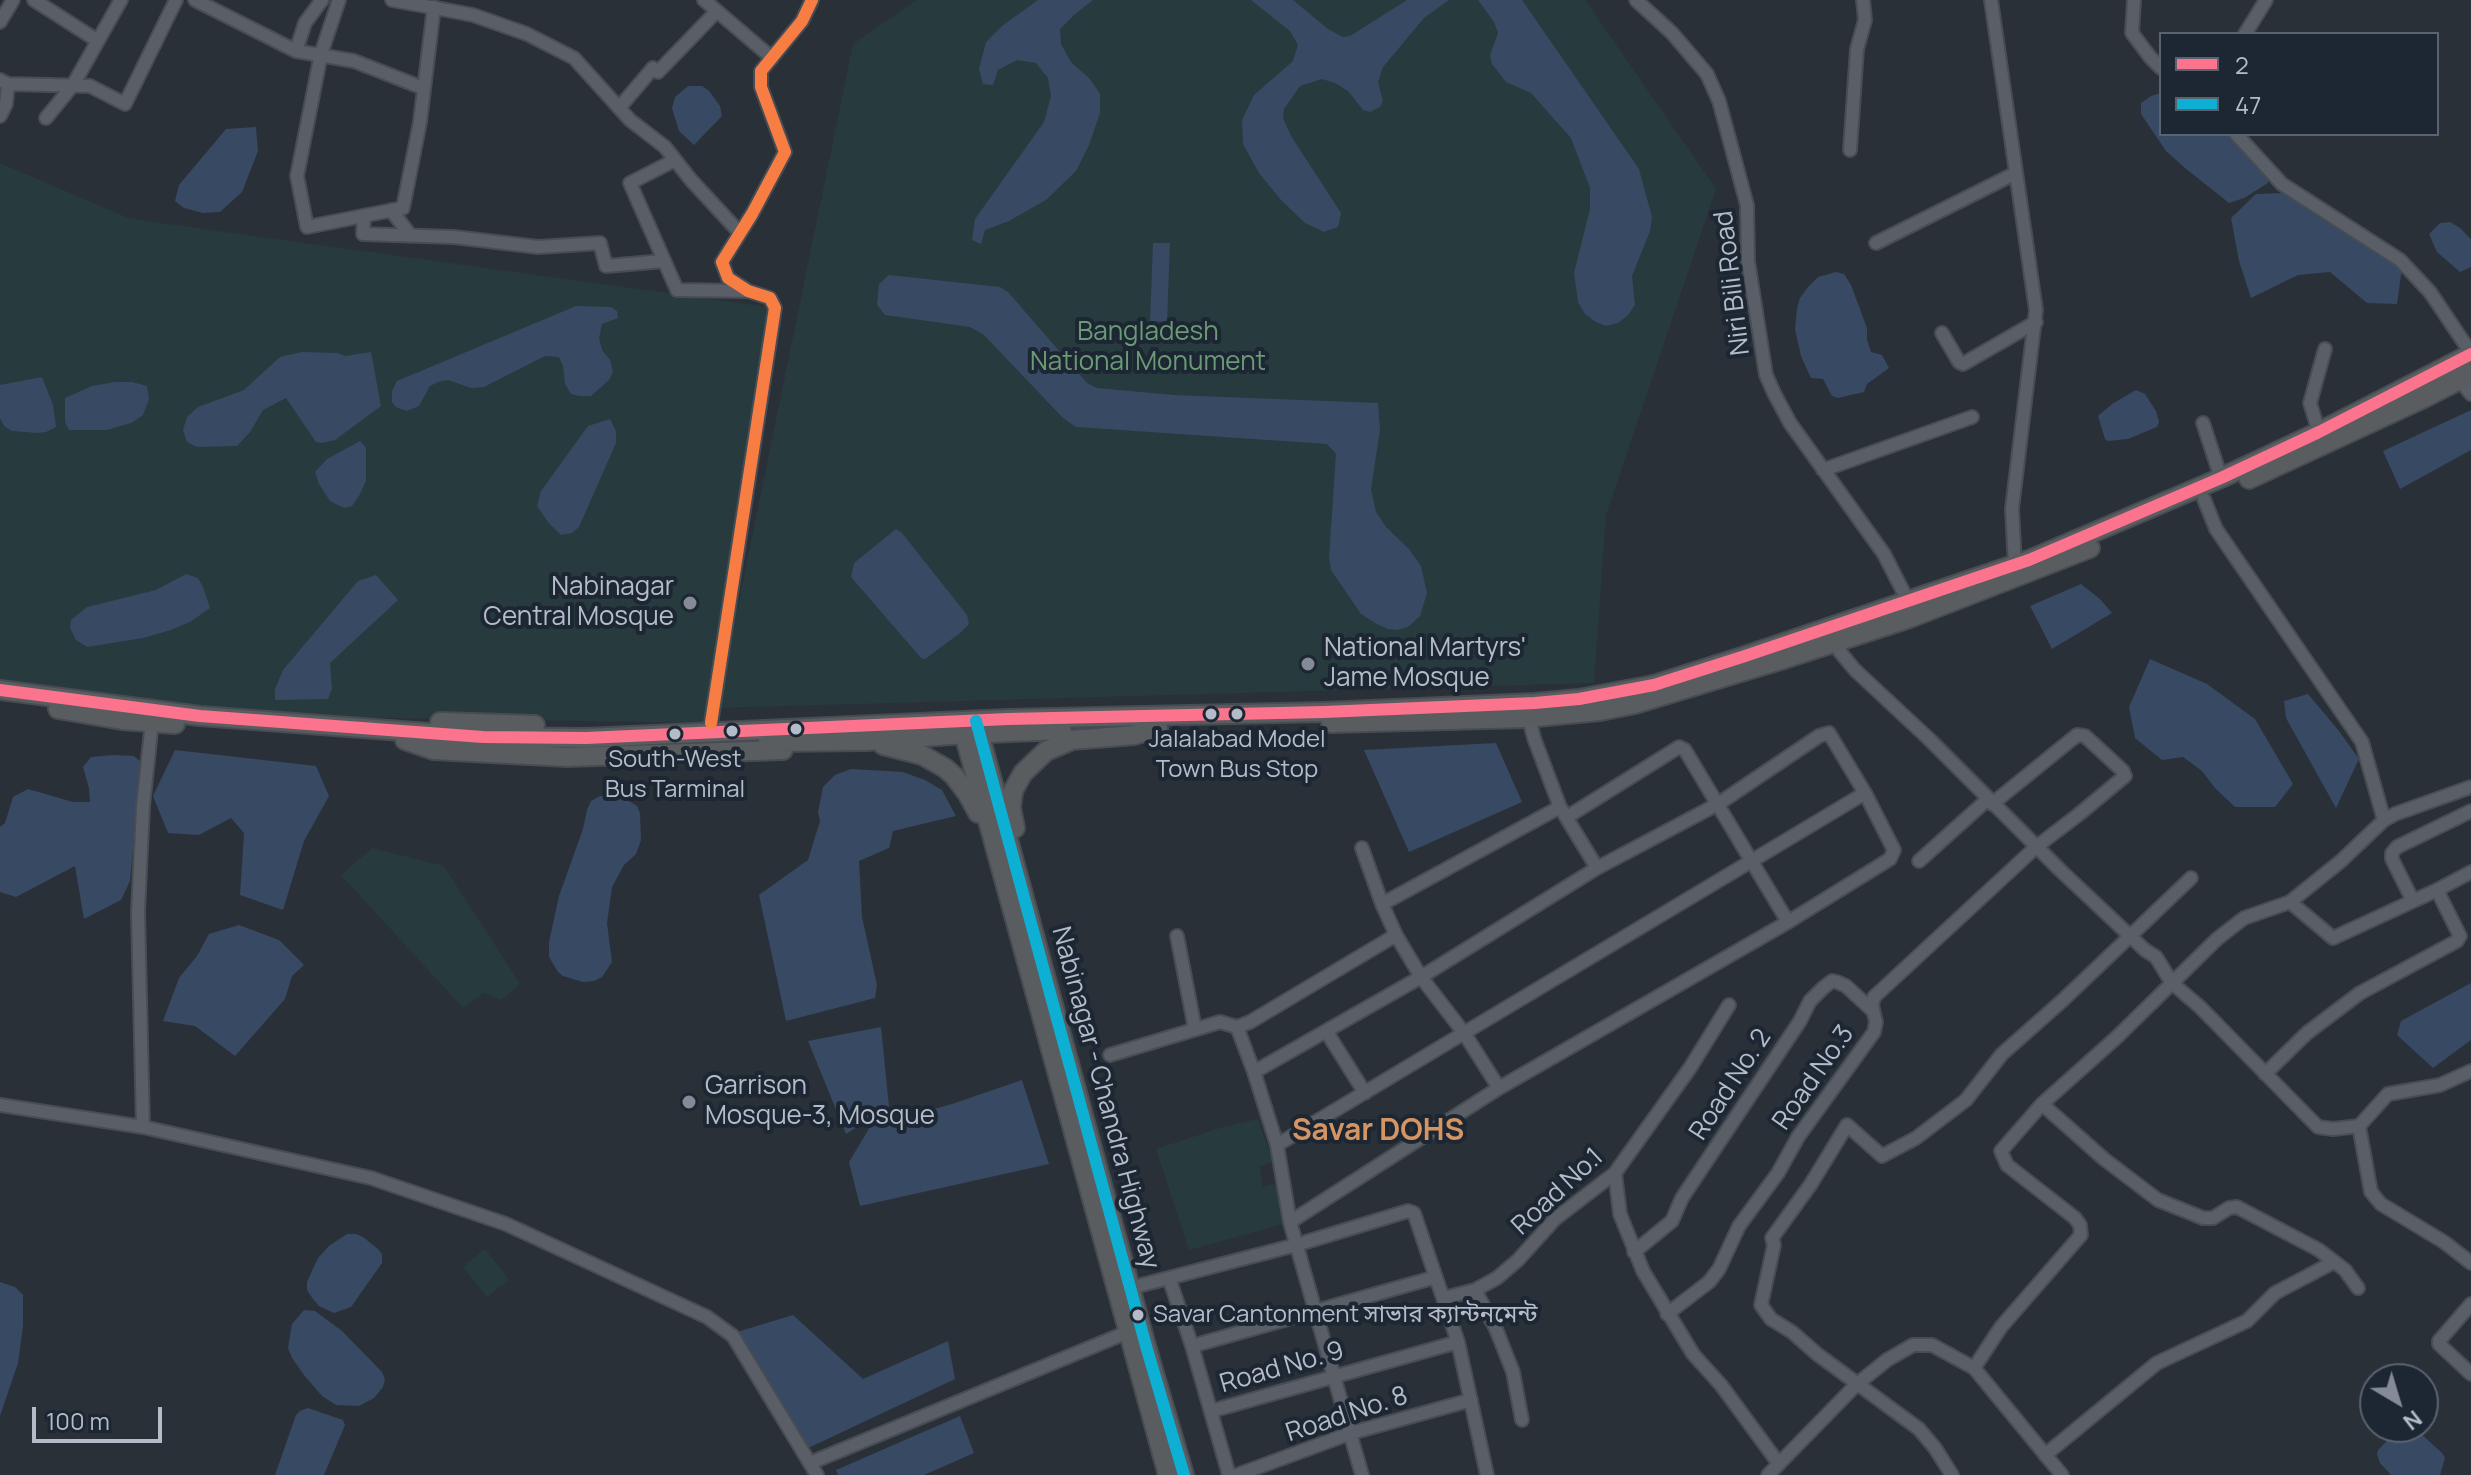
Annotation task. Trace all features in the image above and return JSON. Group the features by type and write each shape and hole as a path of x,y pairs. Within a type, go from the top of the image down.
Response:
{"highway":[{"path":"0,690 152,716 344,738 488,748 589,749 866,741 1535,703 1626,692 1742,657 2015,565 2109,528 2319,432 2471,354"},
{"path":"0,699 122,720 152,716 483,737 586,738 972,734 1529,718 1600,711 1650,700 1907,619 2054,563 2467,383"},
{"path":"299,723 329,717 554,726 711,723 922,712 1365,699 1387,699 1408,708"},
{"path":"866,741 934,761 954,776 967,793 980,817 1016,964 1039,983 1050,954 1016,833 1011,808 1013,791 1023,773 1057,745 1072,740 1134,735 1158,728"},
{"name":"Nabinagar - Chandra Highway","path":"972,734 1168,1475"},
{"name":"Nabinagar - Chandra Highway","path":"1039,983 1184,1475"}],"street":[{"path":"0,22 13,0"},
{"path":"34,0 98,41"},
{"path":"46,118 73,85 121,0"},
{"path":"0,116 6,104 4,82 90,86 125,104 176,0"},
{"path":"195,0 296,51 354,61 423,88"},
{"path":"296,51 305,23 322,0"},
{"path":"339,0 321,54 297,176 307,227 403,208 420,122 434,7"},
{"path":"392,0 473,15 527,34 574,58 630,120 665,147 740,233"},
{"path":"704,0 772,58"},
{"name":"Niri Bili Road","path":"1636,0 1672,33 1707,74 1719,101 1747,205 1748,261 1766,375 1790,423 1884,554 1908,601"},
{"path":"1850,150 1857,49 1865,20 1863,0"},
{"path":"1991,0 2014,174 2035,295 2036,322 2012,509 2015,565"},
{"path":"2134,0 2132,33 2159,66"},
{"path":"2246,32 2266,0"},
{"path":"711,723 775,308 770,298 748,291 728,278 722,262 785,152 760,79 761,71 802,21 810,1"},
{"path":"619,108 653,68 658,72 716,12"},
{"path":"2238,136 2282,184 2400,260 2430,292 2471,354"},
{"path":"675,160 630,183 677,290 748,291"},
{"path":"1876,243 2014,174"},
{"path":"391,210 411,236"},
{"path":"364,216 363,234 454,237 538,247 600,243 606,266 664,261"},
{"path":"1942,333 1963,364 2036,322"},
{"path":"2319,432 2310,403 2325,349"},
{"path":"1823,470 1972,417"},
{"path":"2203,423 2221,478"},
{"path":"2204,499 2216,529 2362,742 2384,820"},
{"path":"1838,641 1840,652 1855,670 1929,739 2036,847 2156,957 2172,983 2200,1007 2318,1127 2359,1126 2388,1094 2440,1085 2471,1071"},
{"path":"143,1127 138,912 143,806 152,716"},
{"path":"1529,718 1564,812 1597,868"},
{"path":"1254,1072 1421,977 1597,868 1718,804 1819,736 1829,733 1894,850 1894,855 1788,922 1499,1088 1290,1222"},
{"name":"Road No.3","path":"1667,1314 1709,1282 1719,1269 1739,1226 1778,1173 1798,1137 1874,1032 1874,997 2036,847 2125,776 2085,736 2077,735 1990,802"},
{"path":"1382,904 1564,812 1679,747 1685,750 1788,922"},
{"path":"1974,1368 2001,1327 2081,1235 2075,1218 2007,1165 2001,1151 2042,1104 2117,1037 2217,939 2244,918 2290,902 2341,861 2384,820 2471,787"},
{"path":"1277,1145 1865,793"},
{"path":"1919,861 1990,802"},
{"path":"2413,901 2392,859 2392,853 2397,847 2471,811"},
{"path":"1362,848 1396,935 1421,977 1464,1033 1499,1088"},
{"path":"2290,902 2333,938 2471,872"},
{"path":"1952,1475 1919,1429 1771,1319 1761,1305 1774,1245 1772,1238 1811,1184 1847,1125 1882,1156 1916,1138 1966,1100 2002,1054 2191,878"},
{"path":"2265,1074 2307,1033 2360,993 2457,941 2459,932 2437,890"},
{"path":"1110,1055 1220,1022 1237,1027 1250,1022 1396,935"},
{"path":"1177,936 1195,1029"},
{"name":"Road No. 2","path":"1634,1252 1672,1221 1682,1198 1792,1034 1810,1001 1832,981 1846,986 1873,1011"},
{"name":"Road No.1","path":"1444,1298 1475,1290 1497,1278 1555,1219 1615,1173 1690,1068 1729,1005"},
{"path":"1237,1027 1277,1145 1290,1222 1362,1475"},
{"path":"1326,1031 1365,1093"},
{"path":"2042,1104 2104,1159 2158,1200 2203,1218 2213,1218 2229,1208 2237,1207 2319,1250 2345,1270 2358,1288"},
{"path":"0,1105 143,1127 371,1178 506,1224 707,1317 733,1336 817,1475"},
{"path":"2359,1126 2371,1192 2381,1204 2444,1242 2471,1263"},
{"path":"1615,1173 1620,1214 1634,1252 1667,1314 1693,1354 1721,1385 1779,1464"},
{"path":"1130,1288 1296,1245 1408,1211 1414,1213 1458,1342 1487,1475"},
{"path":"2045,1455 2157,1363 2247,1321 2275,1293 2334,1262"},
{"path":"1192,1346 1436,1277"},
{"path":"1169,1278 1229,1475"},
{"path":"1475,1290 1496,1329 1513,1372 1522,1420"},
{"path":"2471,1304 2439,1341 2471,1374"},
{"path":"810,1463 1128,1332"},
{"name":"Road No. 9","path":"1211,1411 1458,1342"},
{"path":"1768,1475 1856,1385 1887,1360 1913,1345 1932,1345 1974,1368 2060,1474"},
{"name":"Road No. 8","path":"1237,1475 1351,1433 1471,1400"}],"green space":[{"name":"Bangladesh National Monument","path":"917,0 1585,0 1716,189 1606,515 1594,683 717,708 853,44"},
{"path":"0,163 131,219 775,308 711,723 329,717 99,703 0,684"},
{"path":"372,848 444,866 520,984 501,1000 484,993 463,1008 341,875"},
{"path":"1258,1119 1273,1162 1260,1166 1262,1187 1283,1182 1283,1224 1189,1250 1156,1149"},
{"path":"485,1249 509,1280 487,1297 463,1267"}],"water":[{"path":"1038,0 1093,0 1060,29 1061,44 1071,62 1090,79 1100,94 1100,113 1076,171 1046,200 1009,221 985,230 981,244 972,240 975,219 1044,122 1051,96 1048,78 1036,63 1017,60 998,70 993,85 983,84 979,69 986,42"},
{"path":"1251,0 1293,0 1328,29 1343,37 1350,36 1407,0 1449,0 1424,18 1383,67 1378,82 1383,101 1380,107 1370,112 1363,110 1348,91 1322,79 1300,86 1284,109 1283,118 1291,136 1341,213 1338,227 1324,232 1305,223 1281,200 1259,173 1243,144 1242,120 1254,95 1293,61 1298,45 1290,31"},
{"path":"1478,0 1522,0 1639,169 1652,217 1650,231 1632,276 1635,305 1618,323 1606,326 1596,322 1585,314 1578,302 1574,273 1590,209 1590,188 1571,138 1531,93 1506,82 1492,64 1490,55 1498,33"},
{"path":"688,86 702,86 709,91 720,106 722,116 694,145 679,131 672,108 675,97"},
{"path":"2159,94 2159,136 2235,136 2270,174 2268,183 2229,203 2166,151 2141,114 2141,103"},
{"path":"256,127 258,151 242,192 220,212 203,213 184,208 175,201 179,185 226,129"},
{"path":"2282,193 2402,268 2397,304 2367,303 2330,272 2298,275 2251,298 2239,261 2231,218 2256,194"},
{"path":"2450,222 2471,239 2471,267 2460,272 2437,252 2429,234 2440,223"},
{"path":"1153,243 1170,243 1167,322 1150,321"},
{"path":"1836,272 1844,274 1851,285 1867,328 1871,352 1882,355 1889,368 1867,384 1864,392 1838,398 1832,396 1823,379 1811,378 1801,356 1795,329 1800,298 1818,277"},
{"path":"889,275 1000,287 1008,292 1087,383 1097,388 1174,395 1378,403 1380,430 1371,489 1376,512 1421,566 1427,593 1420,616 1408,627 1396,630 1375,623 1361,614 1331,570 1329,557 1336,454 1327,444 1076,427 1063,418 984,335 970,327 885,315 877,305 879,284"},
{"path":"576,306 611,307 617,311 618,318 602,324 599,338 613,372 609,380 591,396 571,394 565,384 559,357 545,356 484,387 471,388 448,380 438,382 430,386 419,406 407,411 392,402 392,391 397,381"},
{"path":"302,352 345,356 371,352 381,406 335,440 322,443 316,442 286,398 263,410 237,446 197,447 187,442 183,430 187,417 198,407 244,390 280,357"},
{"path":"42,377 53,405 56,427 38,433 12,431 4,426 0,418 0,385"},
{"path":"115,382 147,386 149,399 143,415 131,423 107,430 69,430 65,422 65,398 92,386"},
{"path":"2136,390 2145,394 2156,411 2157,427 2128,439 2108,441 2098,416"},
{"path":"2471,410 2471,450 2400,489 2383,451"},
{"path":"610,419 616,431 616,443 579,527 572,533 561,535 537,506 541,491 588,426"},
{"path":"360,441 366,448 366,481 352,506 344,508 330,501 315,472 327,459"},
{"path":"896,529 967,615 969,624 925,659 851,577 854,563"},
{"path":"186,574 198,578 210,608 190,622 143,638 87,647 76,640 70,628 71,620 87,607 156,590"},
{"path":"376,575 398,600 330,663 332,689 328,699 275,700 275,689 283,670 358,581"},
{"path":"2081,584 2112,613 2052,649 2030,606"},
{"path":"2150,659 2207,684 2255,719 2293,784 2275,807 2235,807 2202,771 2183,757 2162,760 2135,738 2129,707"},
{"path":"2308,694 2359,759 2336,808 2286,718 2284,701"},
{"path":"1496,743 1522,802 1409,852 1364,750"},
{"path":"175,750 316,766 329,796 304,841 283,910 240,895 244,833 231,818 199,835 168,833 153,796"},
{"path":"134,756 141,762 130,881 121,900 84,919 75,866 16,897 0,892 0,827 5,823 13,797 28,789 73,802 90,802 83,767 91,757"},
{"path":"851,769 903,772 925,780 942,790 956,816 893,831 889,848 859,861 862,917 877,985 875,998 786,1021 759,895 808,860 820,821 818,812 823,787 835,775"},
{"path":"600,796 624,798 637,806 641,840 636,854 624,865 612,887 607,923 612,962 602,977 583,982 558,972 549,957 549,942 559,896 587,810 591,801"},
{"path":"239,925 279,940 304,965 292,976 285,999 235,1056 195,1026 163,1021 179,978 197,956 209,934"},
{"path":"2471,983 2471,1040 2433,1068 2397,1035 2401,1021"},
{"path":"881,1027 889,1107 846,1134 808,1041"},
{"path":"1022,1080 1049,1164 860,1206 849,1162 870,1127"},
{"path":"347,1234 363,1237 378,1249 382,1254 382,1263 351,1307 334,1313 319,1306 307,1290 307,1282 318,1258"},
{"path":"0,1282 15,1287 23,1295 23,1326 18,1363 0,1416"},
{"path":"304,1310 315,1311 342,1331 382,1372 385,1379 383,1387 374,1398 359,1406 336,1405 322,1396 304,1375 288,1348 292,1324"},
{"path":"793,1315 863,1379 948,1341 955,1379 806,1449 737,1332"},
{"path":"308,1408 343,1420 345,1425 324,1475 275,1475 296,1415"},
{"path":"960,1416 974,1453 924,1475 838,1475 836,1470"},
{"path":"2385,1443 2431,1443 2445,1458 2440,1475 2391,1475 2380,1463 2378,1450"}],"transit line":[{"path":"711,723 775,308 770,298 748,291 728,278 722,262 785,152 761,87 761,71 802,21 812,0"},
{"name":"2","path":"0,690 200,716 483,737 586,738 1008,719 1324,712 1579,699 1654,685 2029,560 2221,478 2471,354"},
{"name":"47","path":"976,721 1184,1475"}],"place":[{"name":"Nabinagar Central Mosque","path":"690,603"},
{"name":"National Martyrs' Jame Mosque","path":"1308,664"},
{"name":"Jalalabad Model Town Bus Stop","path":"1237,714"},
{"name":"South-West Bus Tarminal","path":"675,734"},
{"name":"Garrison Mosque-3, Mosque","path":"689,1102"},
{"name":"Savar Cantonment সাভার ক্যান্টনমেন্ট","path":"1138,1315"}],"district":[{"name":"Savar DOHS","path":"1378,1132"}]}
